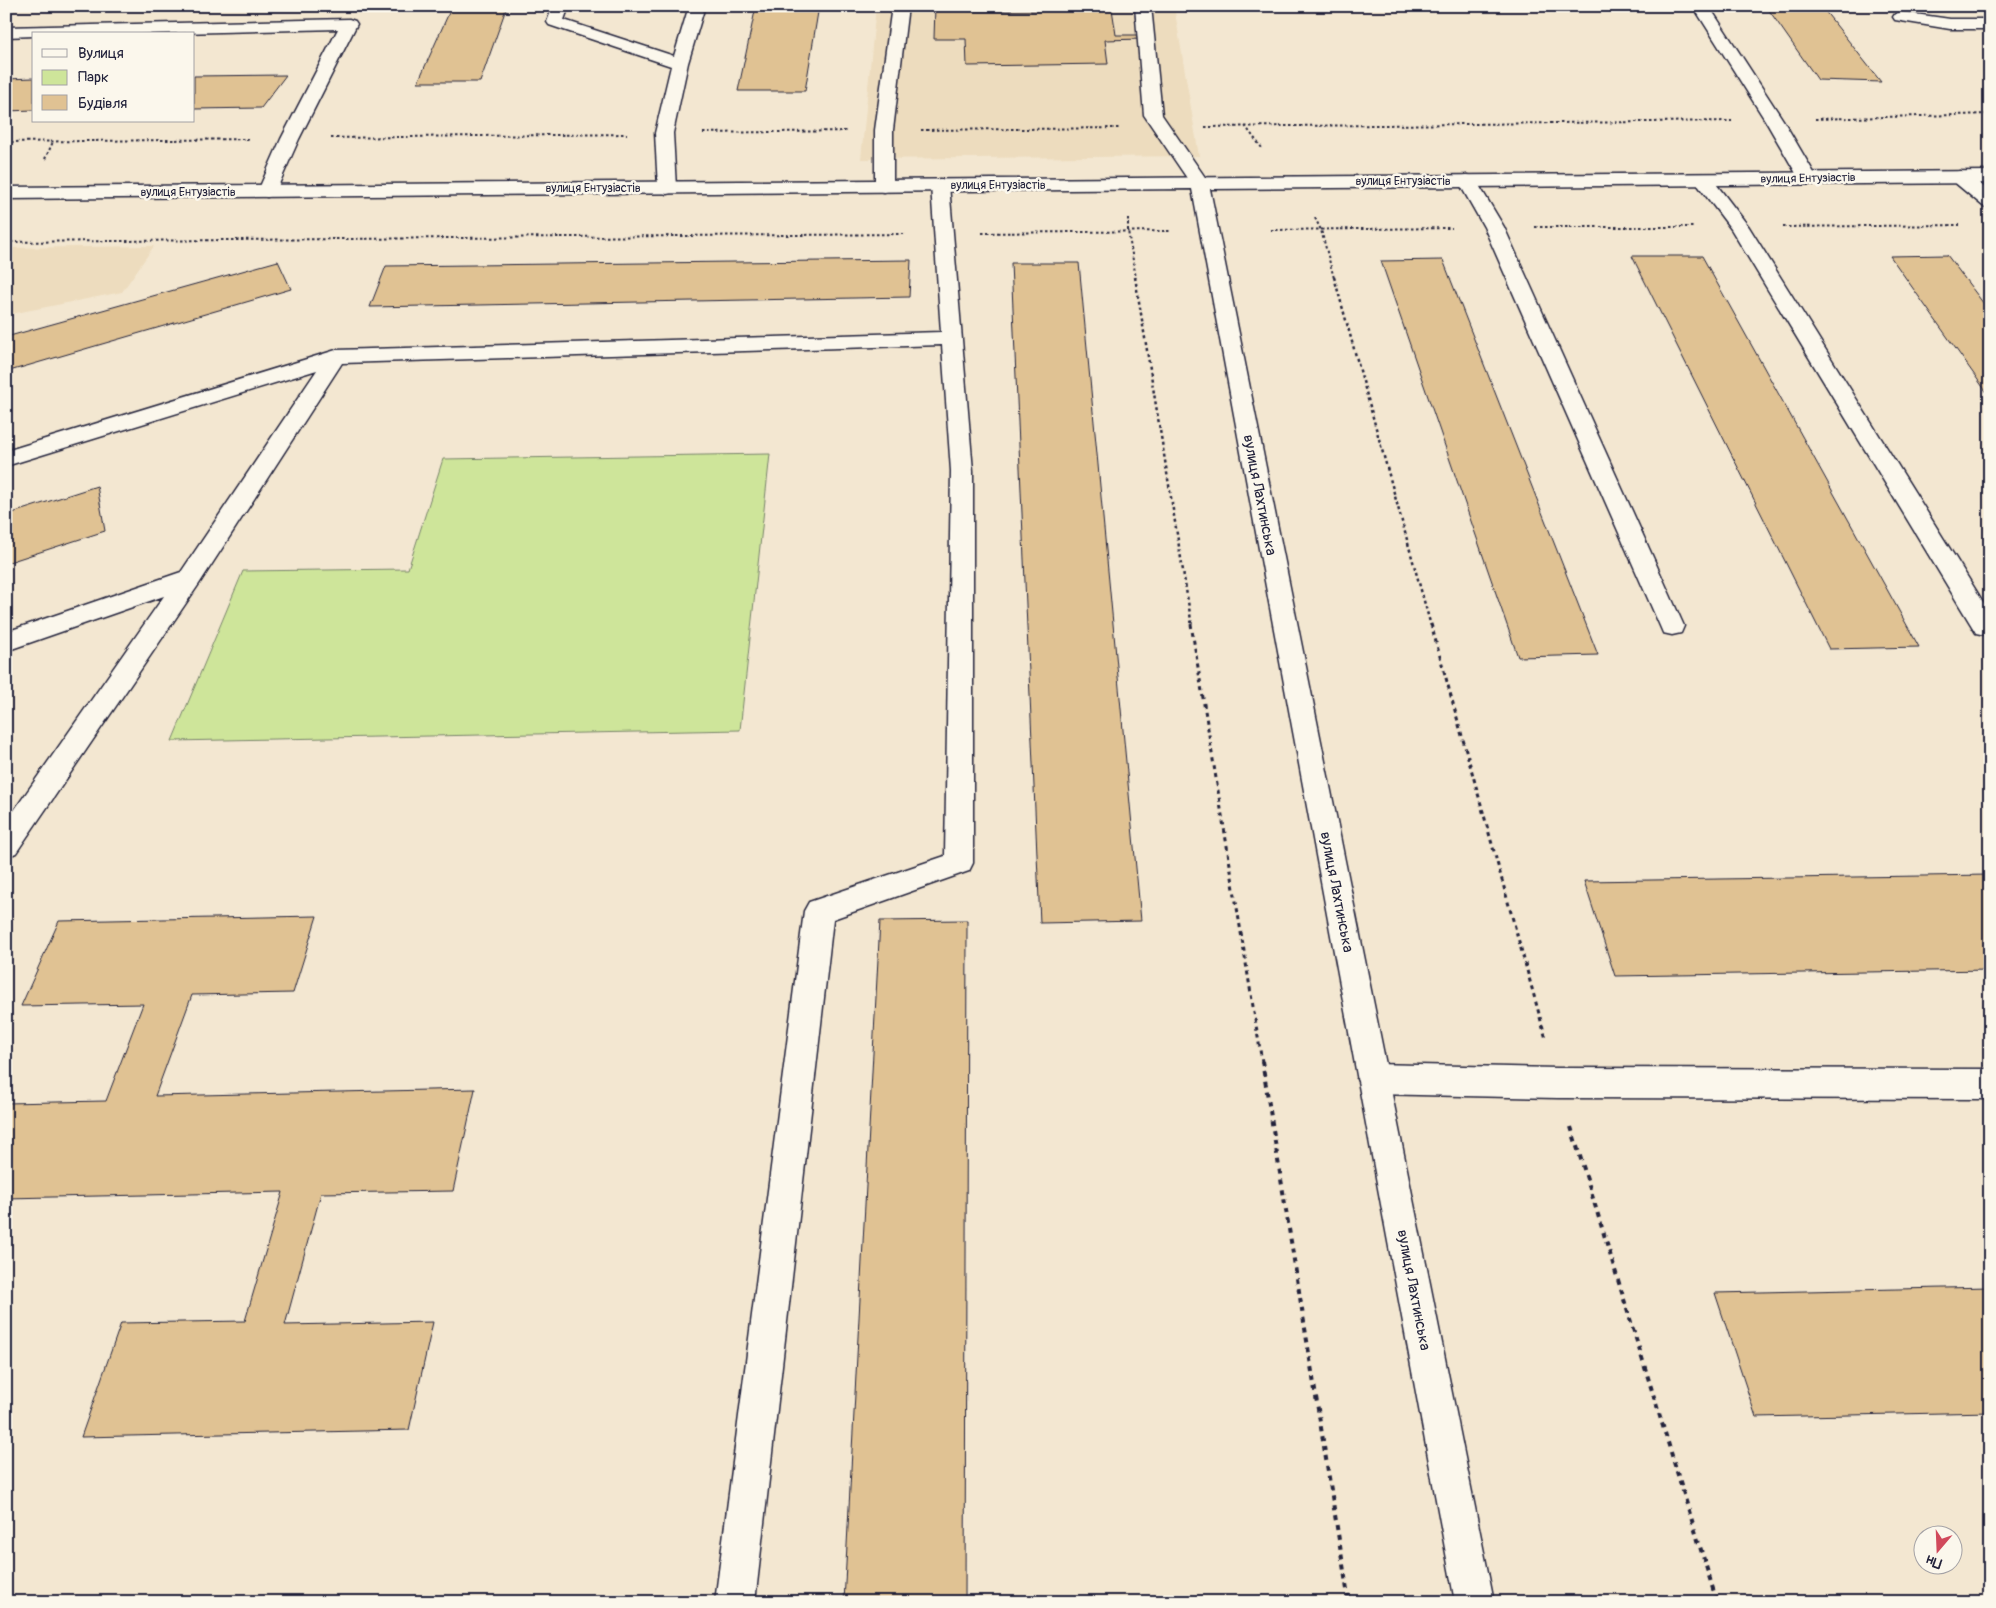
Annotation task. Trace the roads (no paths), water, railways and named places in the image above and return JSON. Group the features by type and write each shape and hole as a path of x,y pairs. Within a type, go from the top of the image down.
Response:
{"street":[{"path":"562,6 555,22 680,63"},
{"path":"667,188 664,133 680,63 697,6"},
{"path":"884,186 884,130 900,6"},
{"path":"1143,6 1153,115 1200,183"},
{"path":"1701,6 1774,120 1808,178"},
{"path":"1901,17 1950,24 1990,24"},
{"path":"6,32 349,24 290,138 267,191"},
{"path":"1960,177 1990,202"},
{"name":"вулиця Ентузіастів","path":"6,193 1990,177"},
{"path":"1703,180 1739,227 1985,626"},
{"path":"1467,181 1494,227 1672,626"},
{"name":"вулиця Лахтинська","path":"1200,183 1475,1602"},
{"path":"735,1602 819,911 959,863 962,471 940,185"},
{"path":"6,459 336,357 953,338"},
{"path":"6,845 190,578 336,357"},
{"path":"6,642 190,578"},
{"path":"1373,1079 1558,1083 1990,1084"}]}
